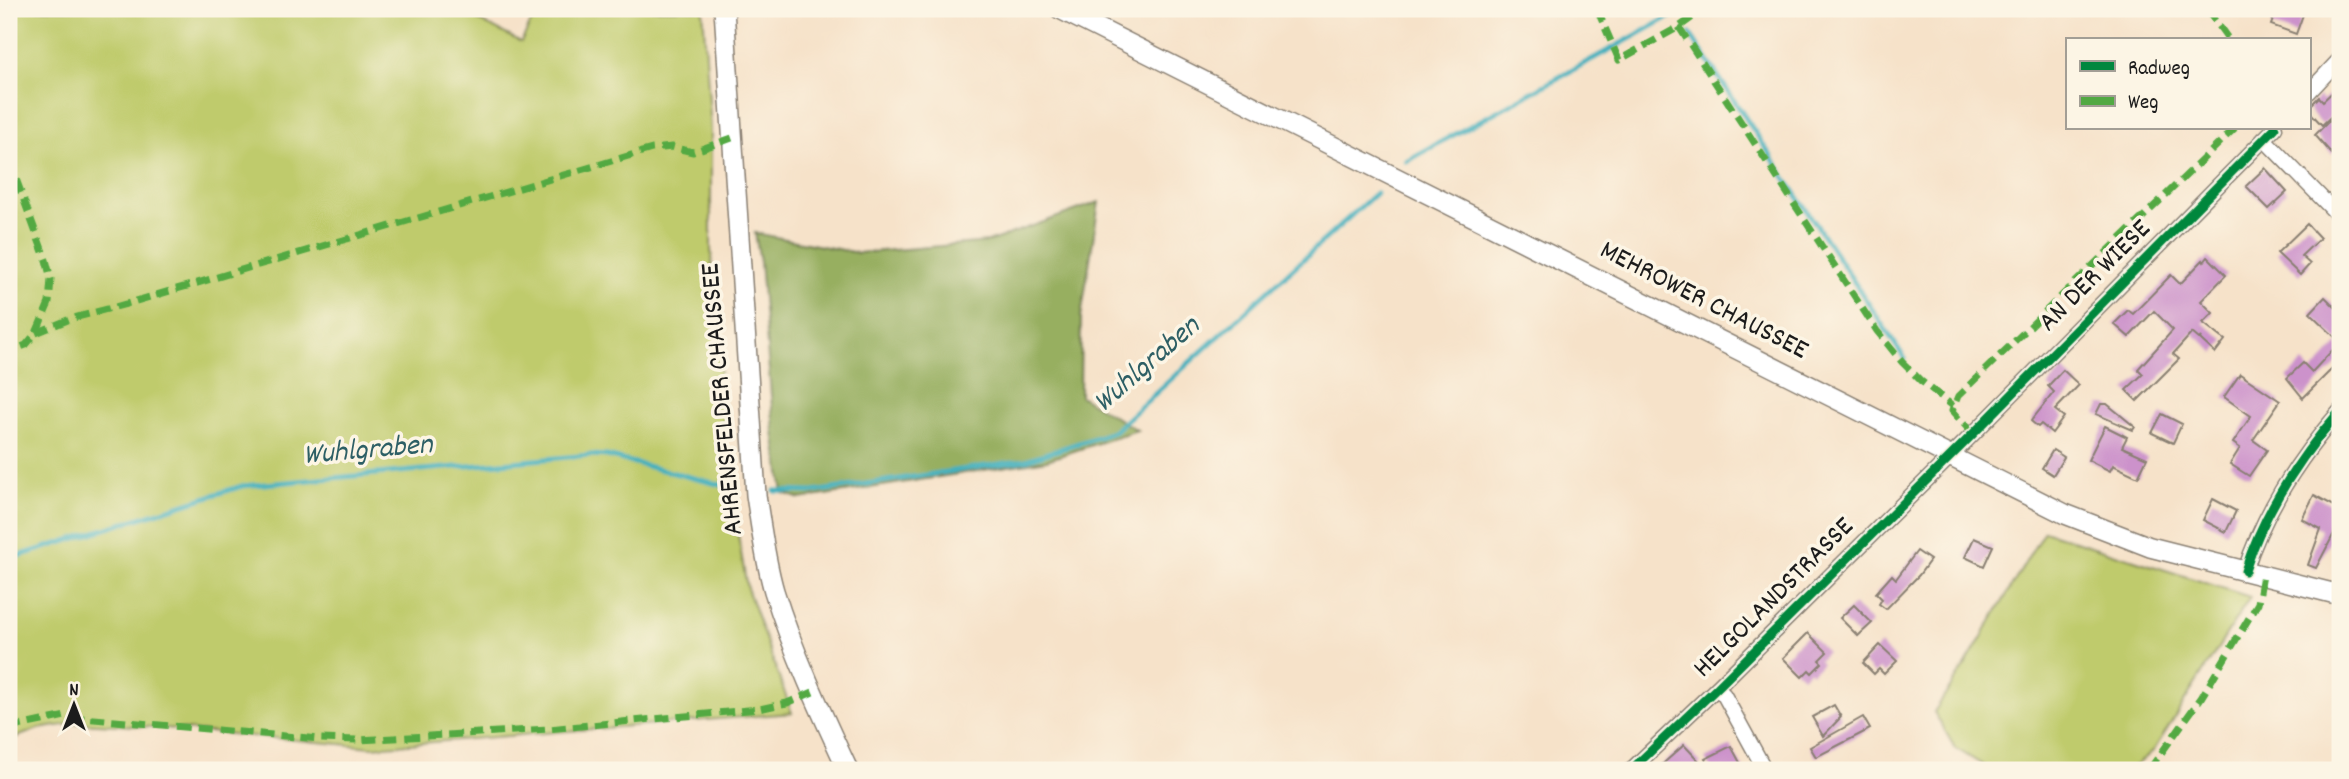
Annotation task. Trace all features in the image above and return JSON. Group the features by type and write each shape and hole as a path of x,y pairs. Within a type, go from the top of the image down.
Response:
{"main road":[{"name":"AHRENSFELDER CHAUSSEE","path":"724,9 756,495 762,537 773,588 789,635 848,770"},
{"name":"MEHROWER CHAUSSEE","path":"1060,9 2065,514 2143,545 2340,595"}],"street":[{"path":"2310,91 2340,59"},
{"name":"AN DER WIESE","path":"1949,458 2270,133"},
{"path":"2270,133 2340,217"},
{"path":"2245,571 2253,545 2282,489 2315,440 2340,411"},
{"name":"HELGOLANDSTRASSE","path":"1631,770 1949,458"},
{"path":"1717,688 1724,695 1765,770"}],"green space":[{"path":"9,9 457,9 521,42 538,9 703,9 711,132 711,249 728,476 747,588 792,713 372,747 154,727 77,723 38,729 9,740"},
{"path":"1099,202 1081,317 1080,396 1137,430 1047,460 800,499 783,493 774,432 760,262 755,233 858,253 988,242"},
{"path":"2044,531 2250,597 2154,750 2131,770 1991,770 1955,748 1934,712 1966,664"}],"building":[{"path":"2277,9 2305,9 2296,34 2271,25"},
{"path":"2340,85 2340,108 2322,125 2310,112 2310,106 2319,97 2323,101"},
{"path":"2330,120 2340,131 2340,146 2332,154 2315,135"},
{"path":"2265,168 2287,192 2269,209 2246,186"},
{"path":"2307,224 2320,238 2301,256 2310,264 2300,275 2277,253"},
{"path":"2208,257 2226,275 2201,301 2213,313 2203,323 2225,340 2215,353 2201,337 2199,339 2192,333 2173,354 2179,359 2137,401 2126,390 2143,374 2138,369 2173,330 2154,311 2129,337 2114,324 2128,310 2133,314 2171,275 2180,284"},
{"path":"2325,297 2340,312 2340,342 2310,313"},
{"path":"2340,342 2340,361 2303,398 2287,378 2303,363 2312,372"},
{"path":"2063,370 2079,385 2055,410 2064,417 2052,433 2041,424 2038,427 2031,421 2054,392 2048,386"},
{"path":"2240,374 2280,401 2253,440 2267,450 2249,476 2230,464 2240,448 2233,443 2251,416 2224,397"},
{"path":"2101,404 2107,404 2135,427 2133,430 2096,414"},
{"path":"2162,414 2182,424 2173,443 2152,433"},
{"path":"2105,426 2127,437 2122,447 2147,458 2138,477 2113,465 2110,471 2088,460"},
{"path":"2053,450 2064,457 2053,475 2042,468"},
{"path":"2314,495 2340,509 2340,522 2316,568 2308,565 2321,529 2302,519"},
{"path":"2213,499 2236,511 2226,532 2203,520"},
{"path":"1974,538 1993,546 1984,566 1965,557"},
{"path":"1917,551 1930,560 1886,609 1879,604 1882,599 1876,593 1892,575 1896,579"},
{"path":"1854,605 1872,623 1858,636 1840,618"},
{"path":"1808,633 1827,652 1819,660 1822,663 1812,673 1809,670 1802,677 1783,658"},
{"path":"1880,645 1897,661 1884,674 1879,669 1874,674 1863,663"},
{"path":"1834,705 1841,717 1823,736 1812,717"},
{"path":"1863,717 1870,729 1816,757 1810,747"},
{"path":"1684,745 1701,763 1694,770 1656,770"},
{"path":"1731,746 1744,770 1711,770 1705,759"}],"waterway":[{"name":"Wuhlgraben","path":"1406,161 1684,9"},
{"path":"1690,34 1905,359"},
{"name":"Wuhlgraben","path":"775,491 813,492 1026,460 1113,432 1376,193"},
{"name":"Wuhlgraben","path":"9,559 242,486 590,455 607,456 737,489"}],"marked path":[{"path":"1597,9 1619,60 1679,27 1704,9"},
{"path":"2207,9 2228,38"},
{"path":"1679,27 1877,331 1921,381 1953,406"},
{"path":"1973,434 1952,411 1958,396 2233,130"},
{"path":"36,333 70,319 652,149 672,147 693,152 732,138"},
{"path":"9,160 51,279 49,303 36,333 26,345 9,351"},
{"path":"2149,770 2201,698 2258,603 2263,575"},
{"path":"9,728 70,715 319,739 360,740 548,729 759,709 787,703 813,692"}],"cycle path":[{"path":"1631,770 1965,442 2273,130"},
{"path":"2245,571 2262,527 2284,486 2340,411"}]}
